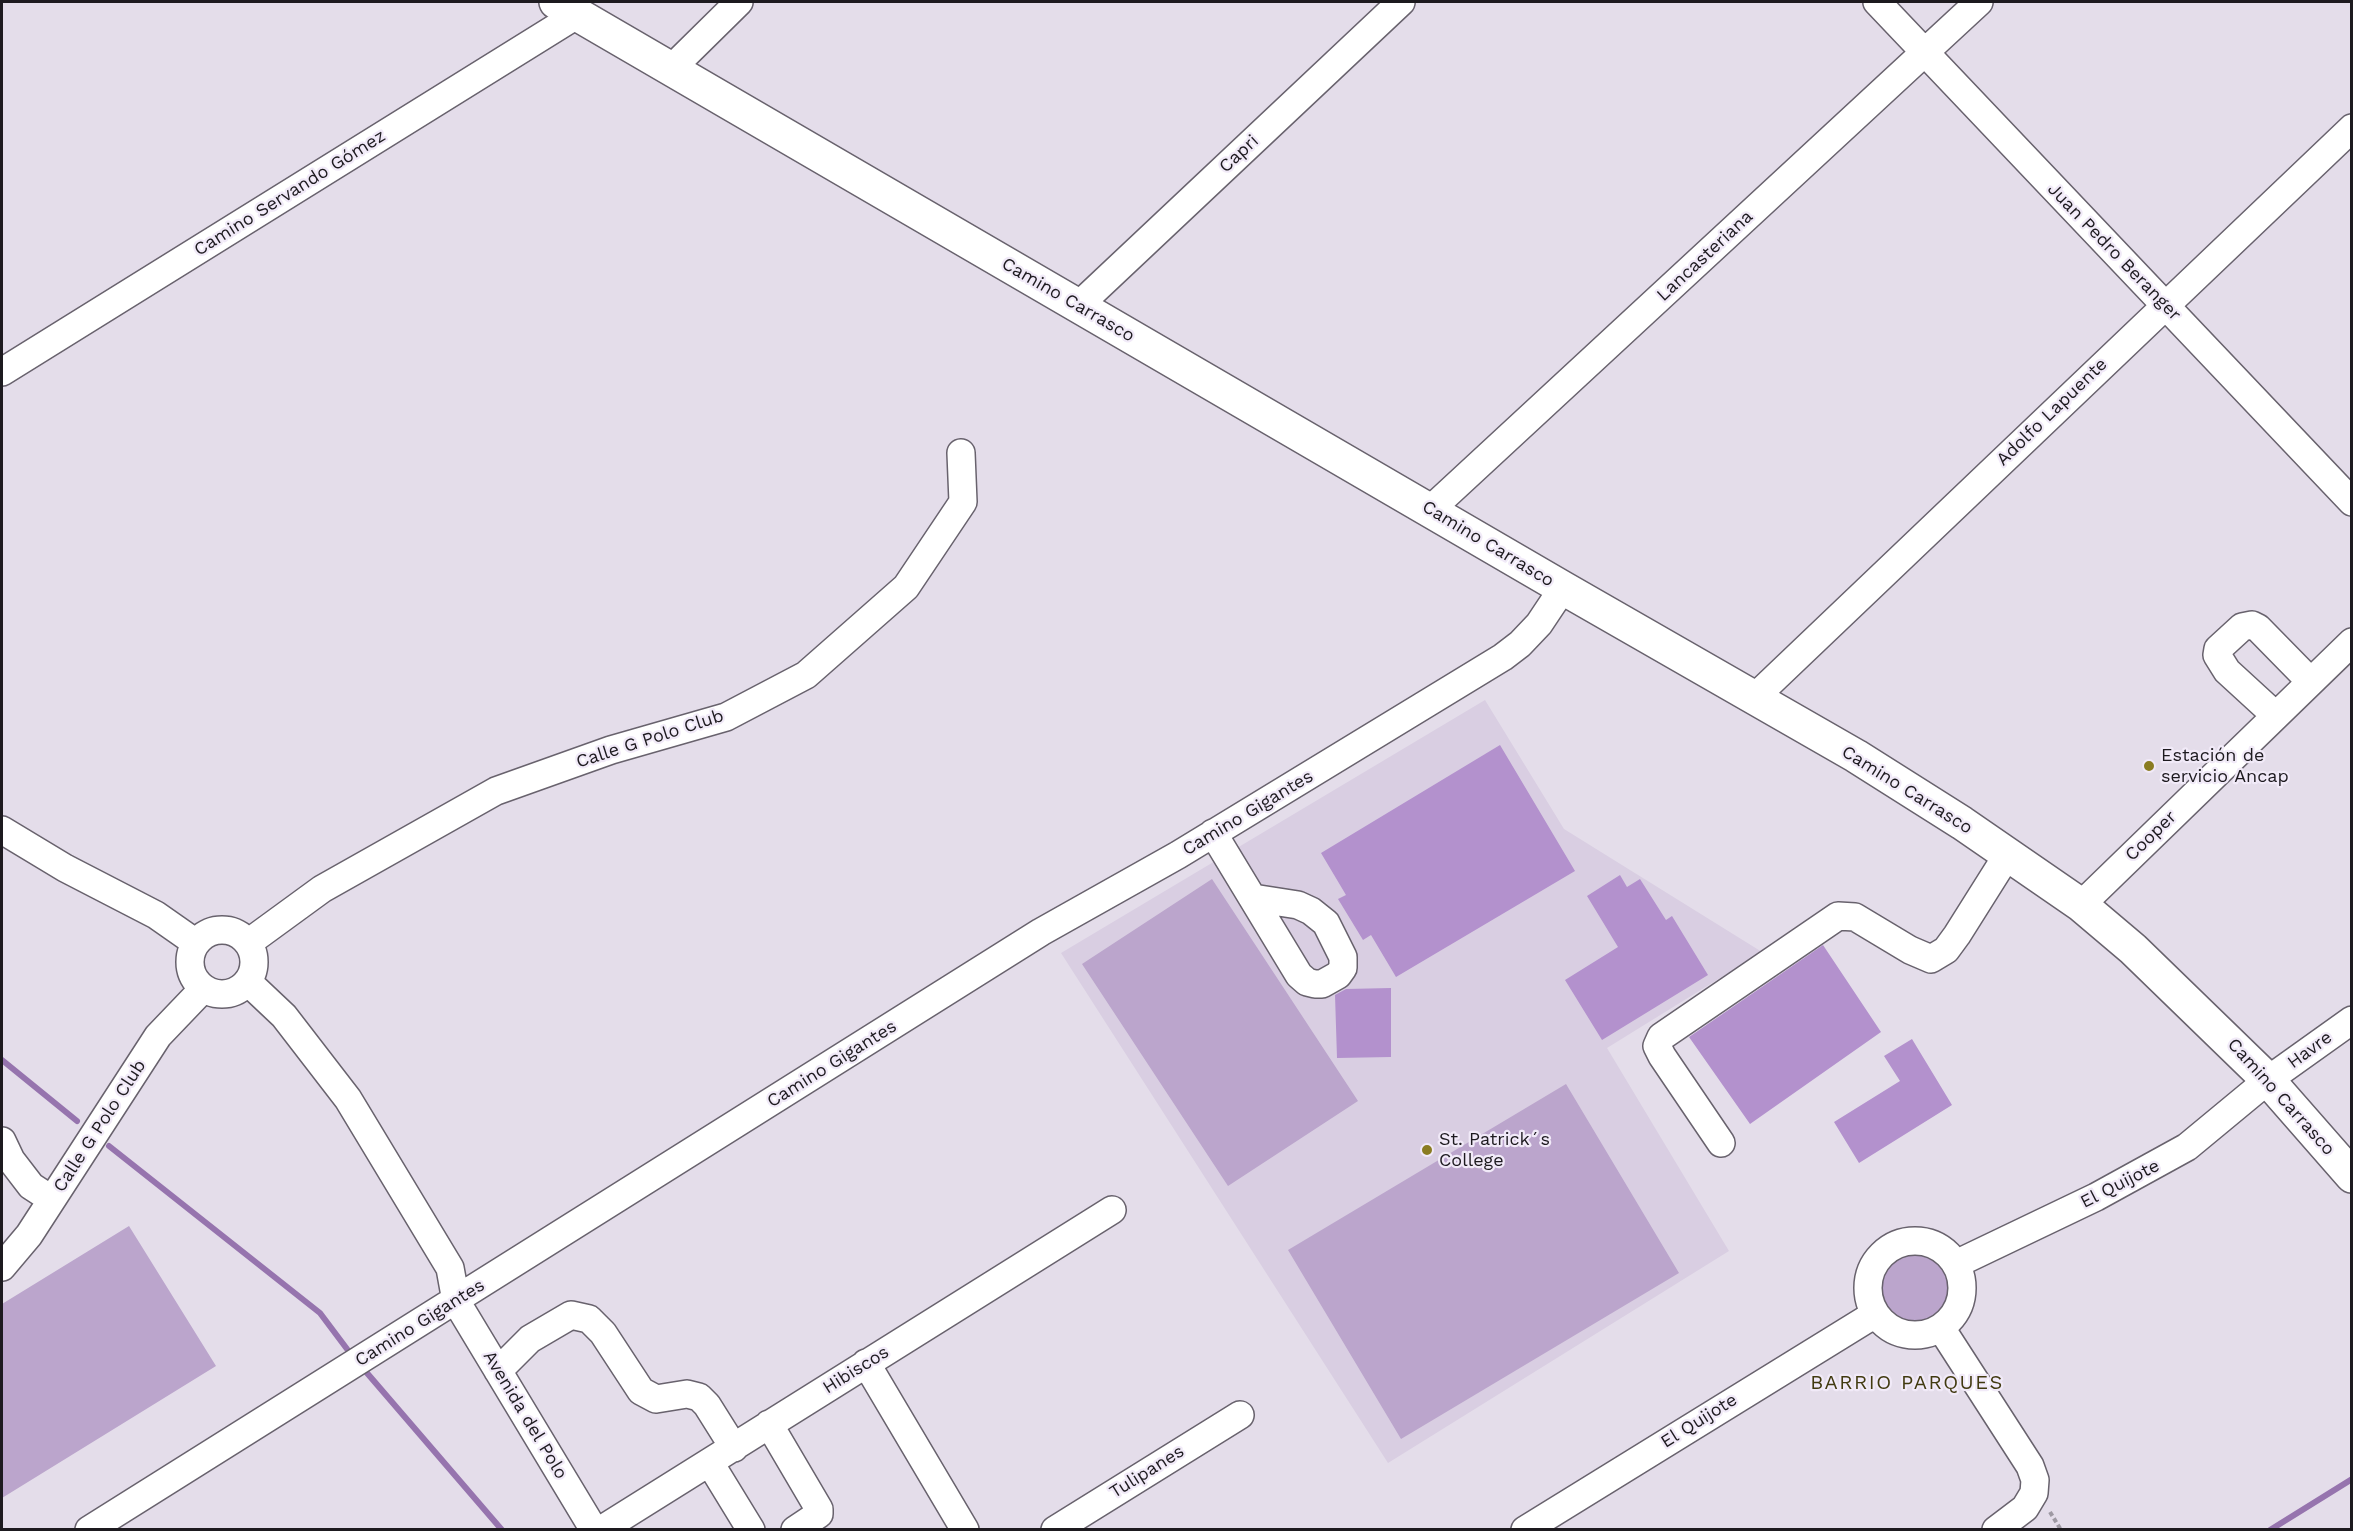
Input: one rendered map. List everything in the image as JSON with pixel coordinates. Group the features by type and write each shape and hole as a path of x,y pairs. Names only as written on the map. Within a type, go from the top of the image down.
{"main road":[{"name":"Camino Carrasco","path":"567,8 1856,756 2008,854 2081,905 2178,990 2268,1080 2352,1176"}],"street":[{"path":"672,68 739,2"},
{"name":"Capri","path":"1078,306 1401,2"},
{"name":"Juan Pedro Beranger","path":"1876,2 2352,502"},
{"name":"Lancasteriana","path":"1430,510 1979,2"},
{"name":"Camino Servando Gómez","path":"2,372 567,8"},
{"name":"Adolfo Lapuente","path":"1754,698 2352,128"},
{"name":"Calle G Polo Club","path":"248,943 322,889 496,791 611,750 726,717 806,675 906,587 963,502 961,453"},
{"name":"Camino Gigantes","path":"89,1530 1041,932 1214,834 1503,657 1520,644 1539,624 1563,588"},
{"path":"2275,715 2227,671 2217,655 2218,649 2242,627 2252,625 2258,628 2310,681"},
{"name":"Cooper","path":"2081,905 2352,642"},
{"path":"2,830 65,868 156,915 196,943"},
{"path":"1214,834 1253,898"},
{"path":"1721,1143 1662,1056 1657,1046 1661,1036 1838,916 1855,917 1910,950 1931,959 1946,950 2008,854"},
{"path":"222,930 241,936 248,943 254,963 248,982 241,989 222,995 203,988 191,972 189,962 196,943 203,936 222,930"},
{"path":"248,982 284,1016 348,1099 450,1268 456,1301"},
{"name":"Calle G Polo Club","path":"2,1267 30,1234 158,1036 203,988"},
{"name":"Havre","path":"2268,1080 2352,1020"},
{"name":"El Quijote","path":"1956,1264 2150,1170 2187,1147 2268,1080"},
{"path":"2,1141 11,1161 31,1186 51,1199"},
{"name":"Hibiscos","path":"601,1530 1112,1209"},
{"path":"1921,1241 1936,1246 1956,1264 1962,1279 1962,1294 1958,1308 1941,1328 1930,1334 1913,1336 1896,1331 1875,1314 1868,1289 1870,1273 1877,1259 1890,1248 1905,1242 1921,1241"},
{"name":"Avenida del Polo","path":"456,1301 594,1530"},
{"name":"El Quijote","path":"1525,1530 1875,1314"},
{"path":"498,1371 530,1339 571,1315 589,1319 603,1334 641,1391 656,1399 687,1394 699,1397 707,1405 734,1448"},
{"path":"1941,1328 2030,1466 2035,1480 2034,1493 2020,1513 1996,1530"},
{"path":"866,1363 965,1530"},
{"name":"Tulipanes","path":"1055,1530 1240,1416"},
{"path":"769,1424 819,1509 819,1514 795,1530"},
{"path":"710,1463 751,1530"}],"shaded area":[{"name":"St. Patrick´s College","path":"1485,700 1564,829 1762,952 1607,1048 1729,1251 1388,1463 1061,953"},
{"path":"1212,879 1358,1101 1228,1186 1082,964"},
{"path":"1566,1084 1679,1273 1401,1439 1288,1250"},
{"path":"129,1226 216,1366 2,1498 2,1304"},
{"path":"1912,1251 1926,1254 1938,1262 1946,1274 1949,1288 1946,1302 1938,1314 1926,1322 1912,1325 1898,1322 1886,1314 1878,1302 1875,1288 1878,1274 1886,1262 1898,1254"}],"building":[{"path":"1500,745 1575,871 1396,977 1371,935 1363,940 1338,899 1346,895 1321,853"},
{"path":"1620,875 1627,887 1640,879 1666,920 1672,916 1708,975 1602,1040 1565,980 1618,947 1587,896"},
{"path":"1823,945 1881,1032 1750,1124 1689,1037"},
{"path":"1391,988 1391,1057 1337,1058 1335,995 1346,989"},
{"path":"1912,1039 1952,1105 1859,1163 1834,1122 1900,1081 1884,1056"}],"waterway":[{"path":"2,1060 77,1121"},
{"path":"109,1146 320,1313 347,1349"},
{"path":"367,1373 502,1530"},
{"path":"2270,1530 2352,1479"}],"place":[{"name":"Estación de servicio Ancap","path":"2149,766"},
{"name":"St. Patrick´s College","path":"1427,1150"}],"district":[{"name":"BARRIO PARQUES","path":"1907,1383"}]}
